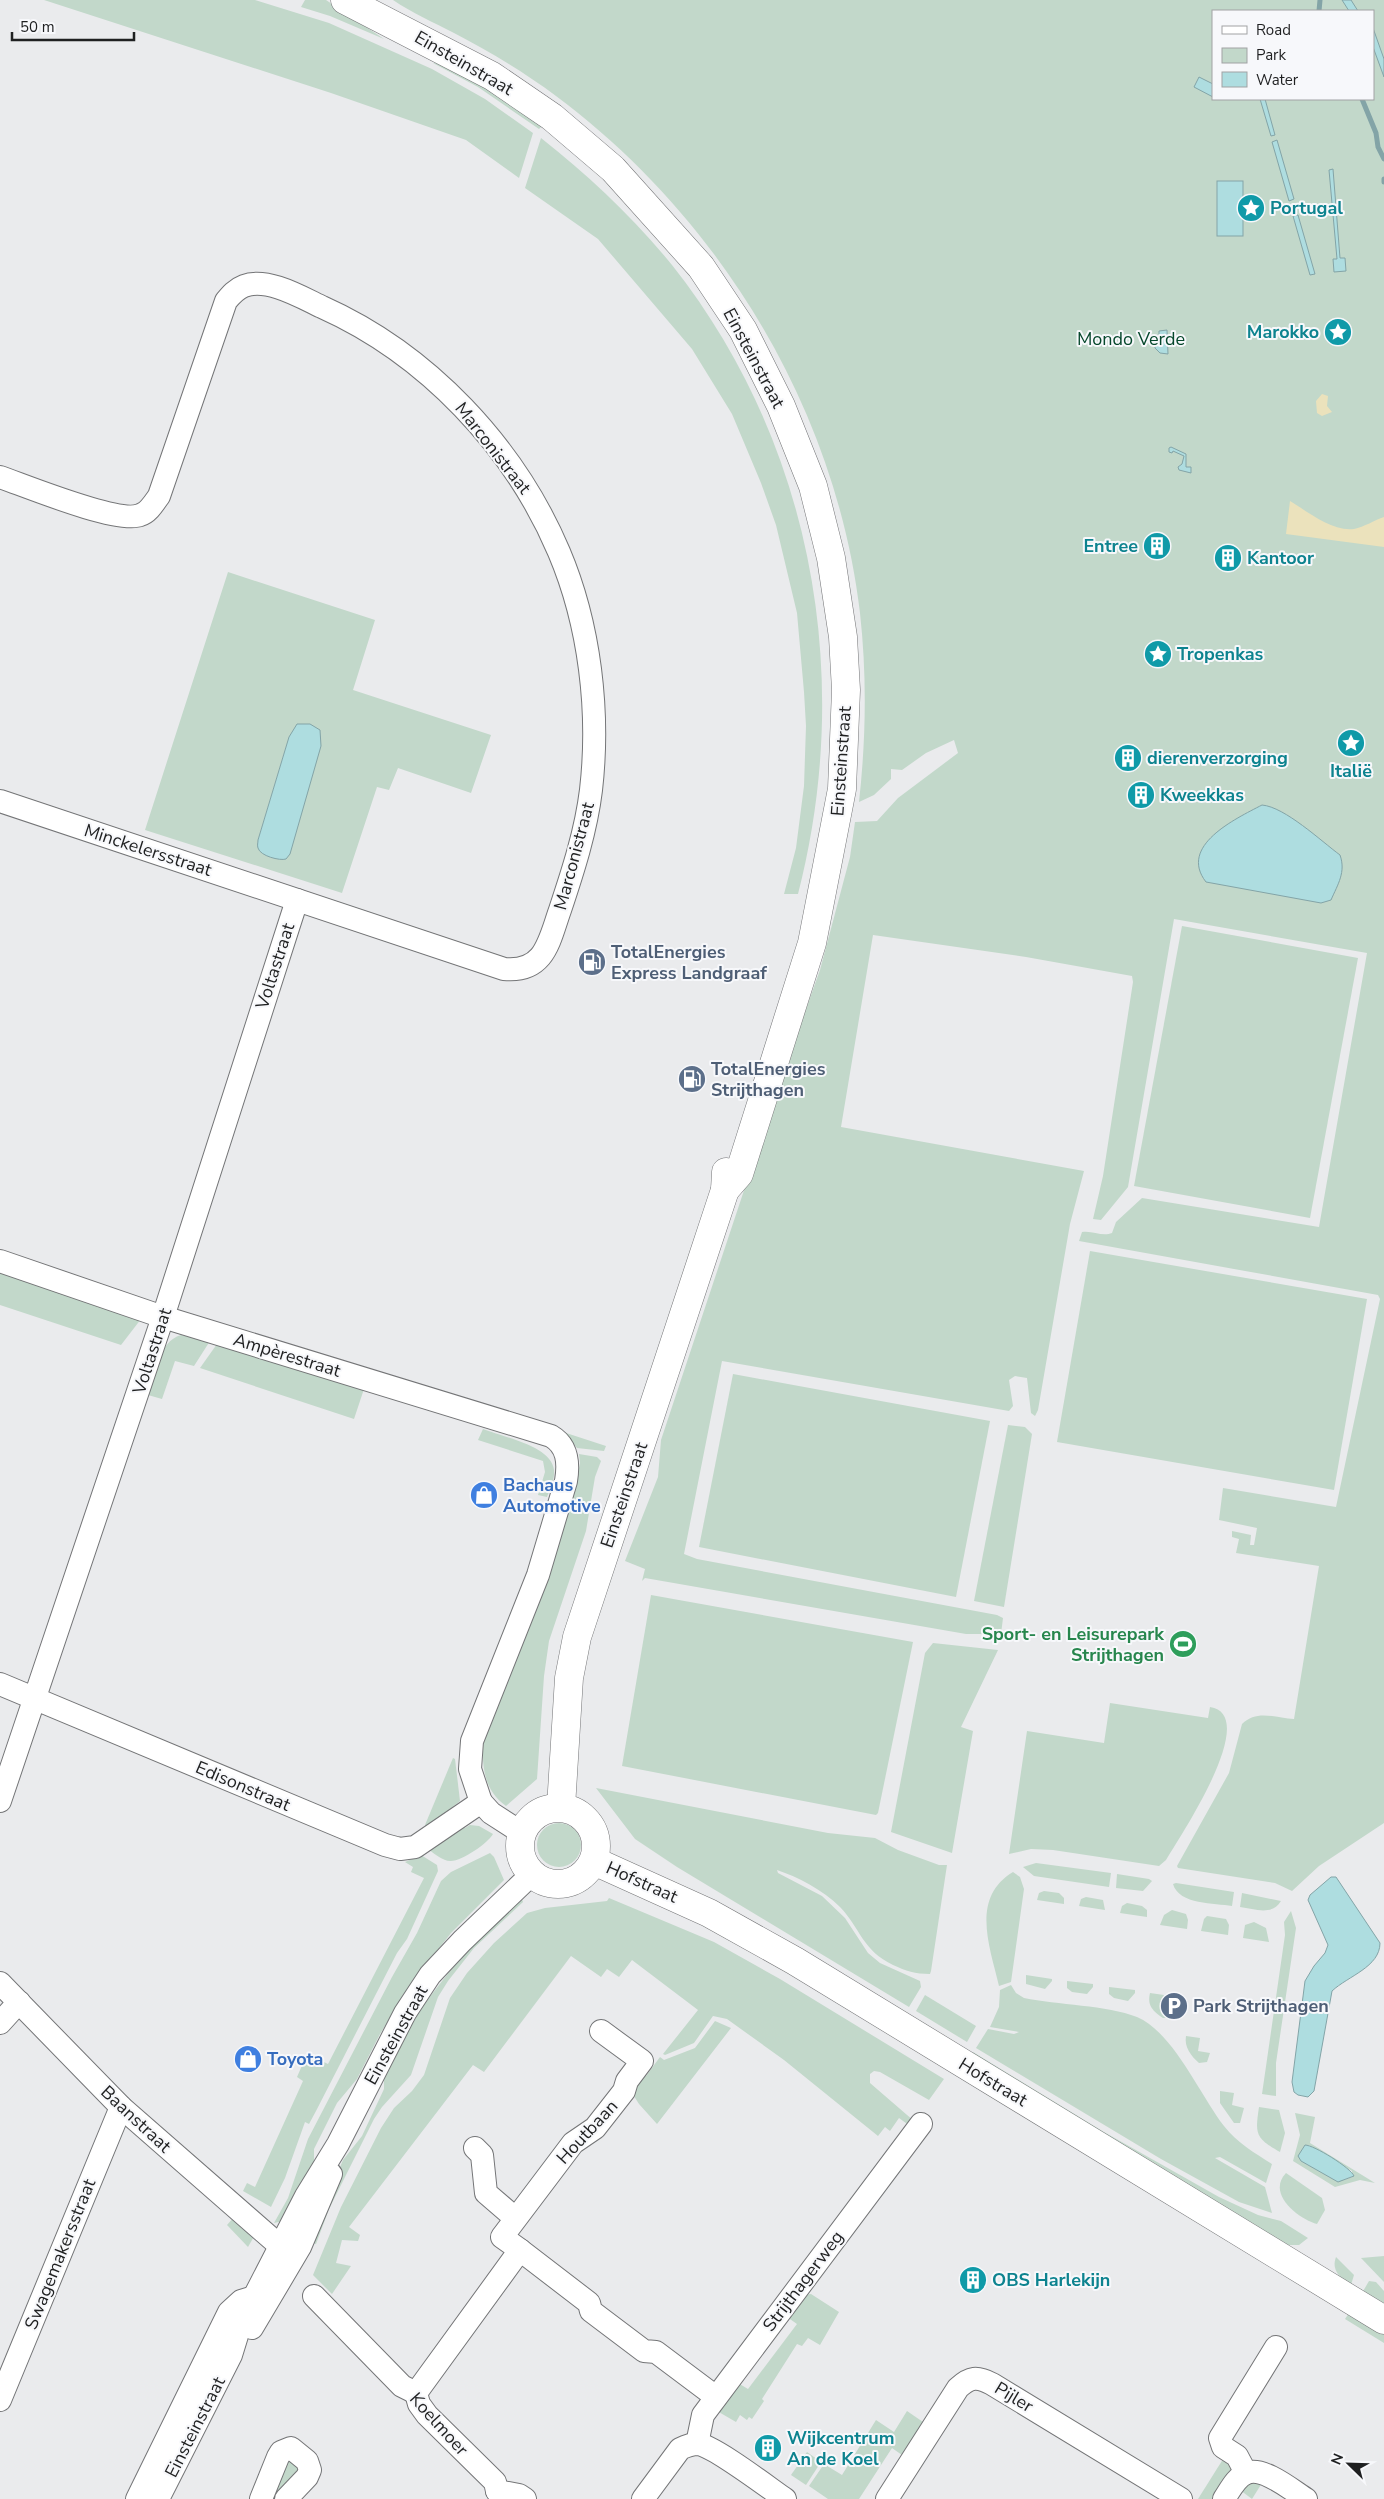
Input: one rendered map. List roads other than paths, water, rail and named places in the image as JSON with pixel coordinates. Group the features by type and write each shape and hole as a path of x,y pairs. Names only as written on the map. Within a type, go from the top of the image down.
{"main road":[{"name":"Einsteinstraat","path":"352,1 492,76 559,122 614,170 702,267 743,330 782,406 813,486 838,595 846,690 845,741 838,813 812,943 739,1174 725,1190 577,1637 569,1678 560,1807"},
{"path":"560,1807 571,1809 588,1821 596,1840 594,1860 581,1877 561,1884 540,1880 532,1874 524,1864 520,1852 522,1832 526,1825 537,1814 560,1807"},
{"name":"Hofstraat","path":"594,1860 709,1913 795,1961 1384,2320"}],"street":[{"name":"Marconistraat","path":"0,477 116,516 141,515 152,507 159,496 226,300 243,286 262,284 330,310 386,344 414,364 461,406 493,442 529,491 559,553 578,611 591,680 593,719 591,790 584,832 547,949 525,969 504,969 297,900"},
{"name":"Minckelersstraat","path":"0,800 297,900"},
{"name":"Voltastraat","path":"0,1801 163,1317 297,900"},
{"name":"Ampèrestraat","path":"0,1261 163,1317 551,1436 563,1446 567,1456 566,1481 538,1575 472,1741 470,1769 481,1802"},
{"name":"Edisonstraat","path":"0,1684 400,1849 421,1844 481,1802"},
{"path":"481,1802 491,1813 522,1832"},
{"name":"Einsteinstraat","path":"231,2355 239,2329 254,2297 317,2176 338,2144 405,2013 430,1975 462,1941 532,1874"},
{"name":"Baanstraat","path":"0,1983 121,2107 280,2246"},
{"path":"0,2023 19,2002"},
{"name":"Houtbaan","path":"601,2030 642,2061 627,2081 624,2092 595,2128 573,2143 502,2237 589,2304 591,2311 644,2351 656,2352 716,2397"},
{"name":"Swagemakersstraat","path":"0,2400 121,2107"},
{"name":"Strijthagerweg","path":"697,2444 703,2415 921,2124"},
{"name":"Einsteinstraat","path":"158,2499 231,2355 269,2302 300,2247 327,2184 338,2144"},
{"path":"475,2148 482,2154 486,2193 515,2218"},
{"path":"416,2393 520,2250"},
{"name":"Koelmoer","path":"314,2296 402,2386 416,2393 422,2409 495,2482 490,2495 519,2495 524,2499"},
{"path":"137,2499 229,2312 241,2301 254,2297"},
{"path":"1246,2473 1238,2456 1223,2447 1220,2438 1276,2347"},
{"name":"Pijler","path":"887,2499 958,2388 966,2380 974,2378 992,2384 1181,2499"},
{"path":"643,2499 680,2449 688,2445 697,2444 715,2452 785,2499"},
{"path":"261,2499 281,2452 292,2448 307,2461 310,2470 307,2477 286,2499"},
{"path":"1224,2499 1238,2480 1246,2473 1264,2473 1306,2499"}],"water":[{"path":"1342,0 1351,0 1357,10 1348,10"},
{"path":"1374,31 1384,59 1384,77 1374,50"},
{"path":"1199,77 1212,84 1212,96 1194,87"},
{"path":"1260,100 1265,100 1275,135 1271,136"},
{"path":"1277,140 1294,199 1289,201 1272,142"},
{"path":"1333,169 1340,258 1345,258 1346,271 1334,272 1333,259 1337,259 1329,170"},
{"path":"1217,181 1243,181 1243,236 1217,236"},
{"path":"1298,215 1315,274 1310,275 1293,216"},
{"path":"1167,330 1168,354 1160,353 1155,348 1155,336 1159,335 1159,331"},
{"path":"1171,447 1186,454 1186,467 1191,467 1191,473 1179,470 1178,467 1182,464 1184,456 1173,451 1172,453 1169,452"},
{"path":"297,724 310,724 320,730 321,746 290,854 286,859 279,859 262,853 258,847 258,840 289,737"},
{"path":"1262,805 1271,807 1292,818 1340,855 1342,872 1331,900 1321,903 1206,882 1199,869 1199,857 1204,846 1213,835 1225,826"},
{"path":"1331,1877 1336,1877 1380,1943 1375,1959 1369,1965 1332,1991 1314,2091 1308,2097 1294,2092 1292,2082 1305,1981 1325,1953 1328,1945 1308,1900 1310,1895"},
{"path":"1305,2145 1332,2158 1354,2176 1338,2182 1301,2161 1298,2156"}],"waterway":[{"path":"1319,10 1320,0"},
{"path":"1362,100 1376,133 1378,147 1384,159"}],"place":[{"name":"Portugal","path":"1251,208"},
{"name":"Marokko","path":"1338,332"},
{"name":"Entree","path":"1157,546"},
{"name":"Kantoor","path":"1228,558"},
{"name":"Tropenkas","path":"1158,654"},
{"name":"Italië","path":"1351,743"},
{"name":"dierenverzorging","path":"1128,758"},
{"name":"Kweekkas","path":"1141,795"},
{"name":"TotalEnergies Express Landgraaf","path":"592,962"},
{"name":"TotalEnergies Strijthagen","path":"692,1079"},
{"name":"Bachaus Automotive","path":"484,1495"},
{"name":"Sport- en Leisurepark Strijthagen","path":"1183,1644"},
{"name":"Park Strijthagen","path":"1174,2006"},
{"name":"Toyota","path":"248,2059"},
{"name":"OBS Harlekijn","path":"973,2280"},
{"name":"Wijkcentrum An de Koel","path":"768,2448"}],"park label":[{"name":"Mondo Verde","path":"1131,339"}]}
